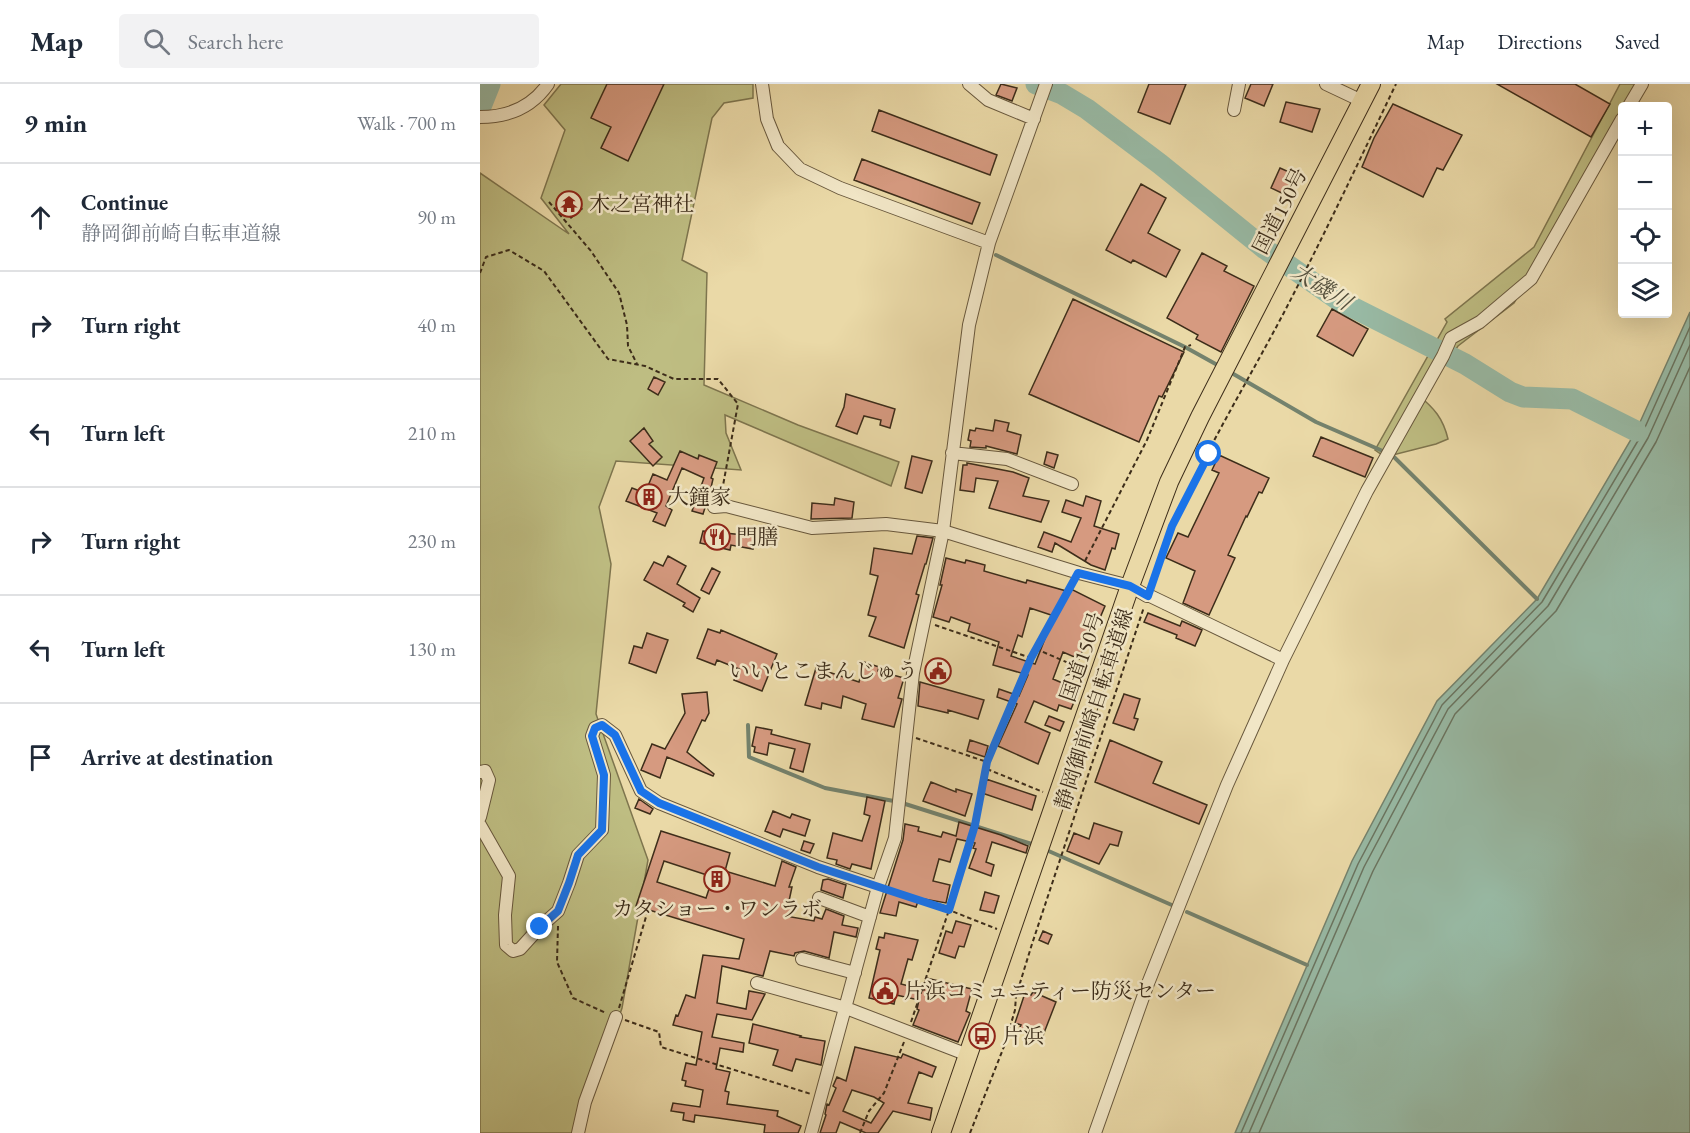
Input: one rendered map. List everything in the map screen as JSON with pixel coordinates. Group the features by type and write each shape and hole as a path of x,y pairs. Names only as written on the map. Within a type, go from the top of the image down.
{"highway":[{"name":"国道150号","path":"941,1133 1130,586 1169,482 1371,84"}],"street":[{"path":"480,117 495,117 517,110 538,98 548,84"},
{"path":"762,84 767,119 778,146 800,169 840,189 988,243"},
{"path":"969,84 988,100 1034,119"},
{"path":"811,1133 878,887 895,838 913,673 943,531 969,325 988,243 1046,84"},
{"path":"1234,110 1239,84"},
{"path":"1326,84 1362,101"},
{"path":"1631,102 1642,84"},
{"path":"1095,1133 1147,986 1227,785 1283,660 1367,491 1451,338 1480,322 1531,279 1618,128"},
{"path":"952,453 1007,459 1072,484"},
{"path":"720,507 812,528 886,524 943,531 1078,573 1130,586 1283,660"},
{"path":"480,825 509,876 505,915 506,945 513,951 520,949 558,911 578,855 602,830 604,775 592,736 595,728 602,725 615,735 641,791 659,803 818,867 878,887"},
{"path":"480,771 485,771 489,780 480,817"},
{"path":"819,898 870,917"},
{"path":"802,959 855,973"},
{"path":"757,983 846,1008 968,1055"},
{"path":"578,1133 585,1102 616,1017"}],"path":[{"name":"静岡御前崎自転車道線","path":"970,1133 1005,1044 1015,1010 1016,996 1032,944 1172,526 1348,187 1396,84"},
{"path":"549,202 591,251 619,293 627,325 628,345 638,364"},
{"path":"480,273 486,257 509,250 544,271 608,359 638,364 674,379 718,379 738,404 720,507"},
{"path":"860,1133 869,1112 885,1094 908,1031 975,825 987,762 1031,658 1078,573 1146,440 1185,347 1191,345"},
{"path":"924,621 1031,658"},
{"path":"1036,649 1099,675"},
{"path":"906,735 987,762"},
{"path":"986,768 1057,797"},
{"path":"878,887 949,910 1010,934"},
{"path":"616,1017 648,910"},
{"path":"558,911 557,962 573,998 616,1017 659,1032 661,1047 822,1098"}],"shaded area":[{"path":"480,84 493,84 480,124"},
{"path":"561,84 753,84 753,98 724,103 712,118 682,260 707,273 704,385 798,425 899,462 891,486 725,415 726,433 741,470 616,461 599,507 611,564 596,714 648,860 622,1008 580,1133 480,1133 480,173 569,234 541,198 565,130 544,105"},
{"path":"1620,84 1644,84 1633,102 1618,102 1618,127 1514,303 1458,346 1436,377 1418,395 1437,414 1448,439 1385,457 1375,450 1447,322 1445,319 1534,247"}],"water":[{"path":"1690,312 1690,1133 1235,1133 1352,861 1437,701 1537,599 1636,431"}],"building":[{"path":"607,84 664,84 628,161 601,148 611,127 591,118"},
{"path":"1001,84 1017,88 1012,101 996,95"},
{"path":"1149,84 1186,84 1170,124 1138,112"},
{"path":"1251,84 1273,84 1264,106 1245,98"},
{"path":"1497,84 1575,84 1610,104 1591,137"},
{"path":"1286,102 1320,109 1312,132 1280,122"},
{"path":"1393,104 1462,135 1443,170 1437,168 1423,197 1362,167 1374,138"},
{"path":"879,110 997,155 990,175 872,131"},
{"path":"862,159 980,203 972,224 854,180"},
{"path":"1280,168 1298,176 1288,196 1271,188"},
{"path":"1141,184 1166,198 1148,233 1180,250 1166,277 1133,260 1131,263 1106,250"},
{"name":"木之宮神社","path":"572,196 582,209 571,218 560,204"},
{"path":"1202,253 1227,266 1224,271 1254,286 1221,352 1196,339 1198,335 1167,318"},
{"path":"1073,299 1184,352 1162,397 1159,396 1139,442 1029,394"},
{"path":"1332,309 1368,329 1353,356 1317,336"},
{"path":"654,377 665,382 658,395 648,389"},
{"path":"846,394 895,409 890,428 880,425 881,420 864,416 857,434 836,426 844,407"},
{"path":"995,420 1009,423 1007,431 1021,435 1017,454 986,446 986,448 970,447 971,441 968,440 970,430 975,431 976,428 993,431"},
{"path":"644,428 653,441 649,444 662,457 653,466 630,441"},
{"path":"1321,437 1373,458 1365,477 1313,456"},
{"path":"680,451 698,459 699,455 717,462 703,514 692,511 704,478 682,468 666,506 672,510 665,526 653,521 657,513 626,501 632,488 645,493 653,474 667,480"},
{"path":"1047,452 1058,455 1054,468 1044,464"},
{"path":"1219,455 1269,478 1246,516 1228,555 1235,558 1209,615 1183,603 1195,571 1166,558 1178,533 1188,537 1219,473 1212,470"},
{"path":"912,456 932,461 922,493 905,488"},
{"path":"967,463 1013,472 1029,478 1023,496 1049,501 1041,522 989,508 998,481 976,478 974,492 960,490 963,465"},
{"path":"1086,496 1101,501 1094,526 1119,534 1105,570 1091,565 1055,543 1052,552 1038,547 1044,532 1071,542 1081,518 1062,512 1066,500 1083,506"},
{"path":"835,498 854,502 852,518 811,519 812,503 834,505"},
{"path":"703,531 755,536 753,549 731,545 730,550 700,543"},
{"path":"917,536 933,538 916,594 919,595 904,648 869,636 876,617 868,615 878,576 870,574 874,548 912,554"},
{"path":"668,556 686,566 677,584 700,598 693,612 683,606 685,603 644,580 654,562 663,566"},
{"path":"946,558 965,563 966,560 985,565 984,571 1026,583 1027,580 1070,592 1071,589 1105,606 1088,646 1085,644 1079,659 1063,652 1053,679 1079,690 1071,709 1059,705 1057,711 1034,701 1025,722 1050,733 1038,764 998,746 1017,704 997,697 999,689 1019,696 1028,675 993,665 999,642 968,631 970,624 951,617 949,622 933,617 942,585 940,585","holes":["1030,608 1054,616 1035,664 1011,656 1018,635 1022,637"]},
{"path":"712,568 720,572 709,594 701,590"},
{"path":"1148,613 1180,626 1182,621 1202,630 1195,646 1176,638 1177,635 1144,622"},
{"path":"708,629 720,633 721,630 777,654 762,691 734,680 739,669 717,660 715,665 697,658"},
{"path":"647,633 668,640 656,673 629,663 634,646 642,648"},
{"path":"864,662 879,667 878,671 904,678 898,698 902,699 894,727 862,719 866,704 843,696 841,708 822,703 821,709 805,705 816,668 859,682"},
{"path":"920,682 984,700 978,719 948,710 948,713 918,706"},
{"path":"707,692 709,713 705,721 702,720 687,752 714,774 713,776 667,757 660,778 641,770 652,744 665,749 685,713 682,694"},
{"path":"1124,694 1140,699 1134,718 1138,719 1134,730 1113,723"},
{"path":"1049,716 1064,722 1060,731 1045,725"},
{"path":"756,727 772,730 771,734 810,744 803,772 790,768 795,749 769,743 767,755 754,752 755,747 752,746"},
{"path":"970,740 988,746 985,757 967,751"},
{"path":"1110,740 1162,762 1153,783 1207,805 1199,824 1095,782"},
{"path":"986,779 1036,796 1032,810 982,793"},
{"path":"931,782 956,792 956,789 972,794 965,816 923,801"},
{"path":"867,797 885,801 871,869 852,864 850,869 836,864 837,860 827,858 833,833 862,841 870,816 864,814"},
{"path":"639,799 653,809 650,814 635,808"},
{"path":"773,811 790,818 792,814 810,820 805,836 783,829 780,837 765,831"},
{"path":"959,822 1028,846 1026,853 992,842 986,862 994,865 991,876 969,868 976,849 973,848 975,843 957,839 950,862 939,859 933,881 950,885 946,903 919,898 916,907 899,902 896,916 880,913 903,840 905,824 919,827 918,831 941,837 943,832 956,836"},
{"path":"1094,823 1122,832 1118,846 1110,844 1099,864 1067,851 1074,833 1089,839"},
{"path":"661,831 730,853 725,871 775,886 782,861 796,867 789,887 792,887 789,901 795,902 791,917 814,921 815,917 822,919 826,909 844,916 842,925 858,928 856,937 834,932 829,958 804,951 795,953 794,956 770,951 763,976 722,966 717,1003 746,1009 749,991 765,994 752,1020 717,1014 712,1037 744,1043 743,1052 720,1048 716,1069 730,1072 725,1091 729,1092 727,1104 778,1111 777,1116 801,1126 798,1133 764,1133 765,1125 695,1115 694,1122 683,1120 684,1113 671,1111 673,1103 700,1107 703,1090 685,1086 686,1081 682,1080 686,1063 696,1065 702,1032 673,1025 676,1015 678,1016 686,995 695,998 703,955 739,959 744,939 636,906","holes":["664,861 713,877 706,898 657,882"]},
{"path":"804,841 814,844 810,853 801,850"},
{"path":"828,879 846,885 843,898 821,890 823,880"},
{"path":"985,892 999,896 994,913 980,910"},
{"path":"956,921 971,925 964,947 959,946 955,958 939,953 946,931 952,933"},
{"path":"1043,931 1052,935 1048,944 1039,940"},
{"path":"885,933 918,940 912,960 908,959 901,984 924,990 926,978 972,989 966,1011 970,1013 958,1042 913,1025 919,1010 917,1009 919,1000 896,995 894,1004 869,998 880,950 876,949 879,937 884,938"},
{"path":"1033,992 1056,1002 1042,1038 1019,1029 1021,1025 1015,1023 1025,993 1031,995"},
{"path":"753,1024 800,1037 825,1041 821,1065 796,1059 792,1071 773,1065 778,1050 749,1043"},
{"path":"855,1047 901,1058 903,1054 936,1067 932,1077 919,1072 908,1103 932,1108 930,1120 893,1111 878,1133 866,1133 840,1122 836,1133 820,1133 827,1104 829,1105 836,1088 833,1086 837,1077 846,1081","holes":["852,1090 884,1103 871,1123 843,1111"]}],"waterway":[{"name":"大磯川","path":"480,109 490,84"},
{"name":"大磯川","path":"1036,84 1062,94 1087,109 1160,164 1265,249 1338,300 1465,364 1510,392 1523,397 1572,399 1636,431"},
{"path":"996,255 1185,347 1221,367"},
{"path":"1230,372 1316,422 1392,455 1537,599"},
{"path":"748,725 749,757 825,788 899,802 1035,845"},
{"path":"1044,849 1174,906"},
{"path":"1187,912 1307,965"}],"place":[{"name":"木之宮神社","path":"569,204"},
{"name":"大鐘家","path":"649,497"},
{"name":"門膳","path":"717,537"},
{"name":"いいとこまんじゅう","path":"938,671"},
{"name":"カタショー・ワンラボ","path":"717,879"},
{"name":"片浜コミュニティー防災センター","path":"885,991"},
{"name":"片浜","path":"982,1036"}],"route":[{"path":"540,927 558,911 578,855 602,830 604,775 592,736 595,728 602,725 615,735 641,791 659,803 818,867 949,910 975,825 987,762 1031,658 1078,573 1130,586 1148,596 1172,526 1209,454"}]}
